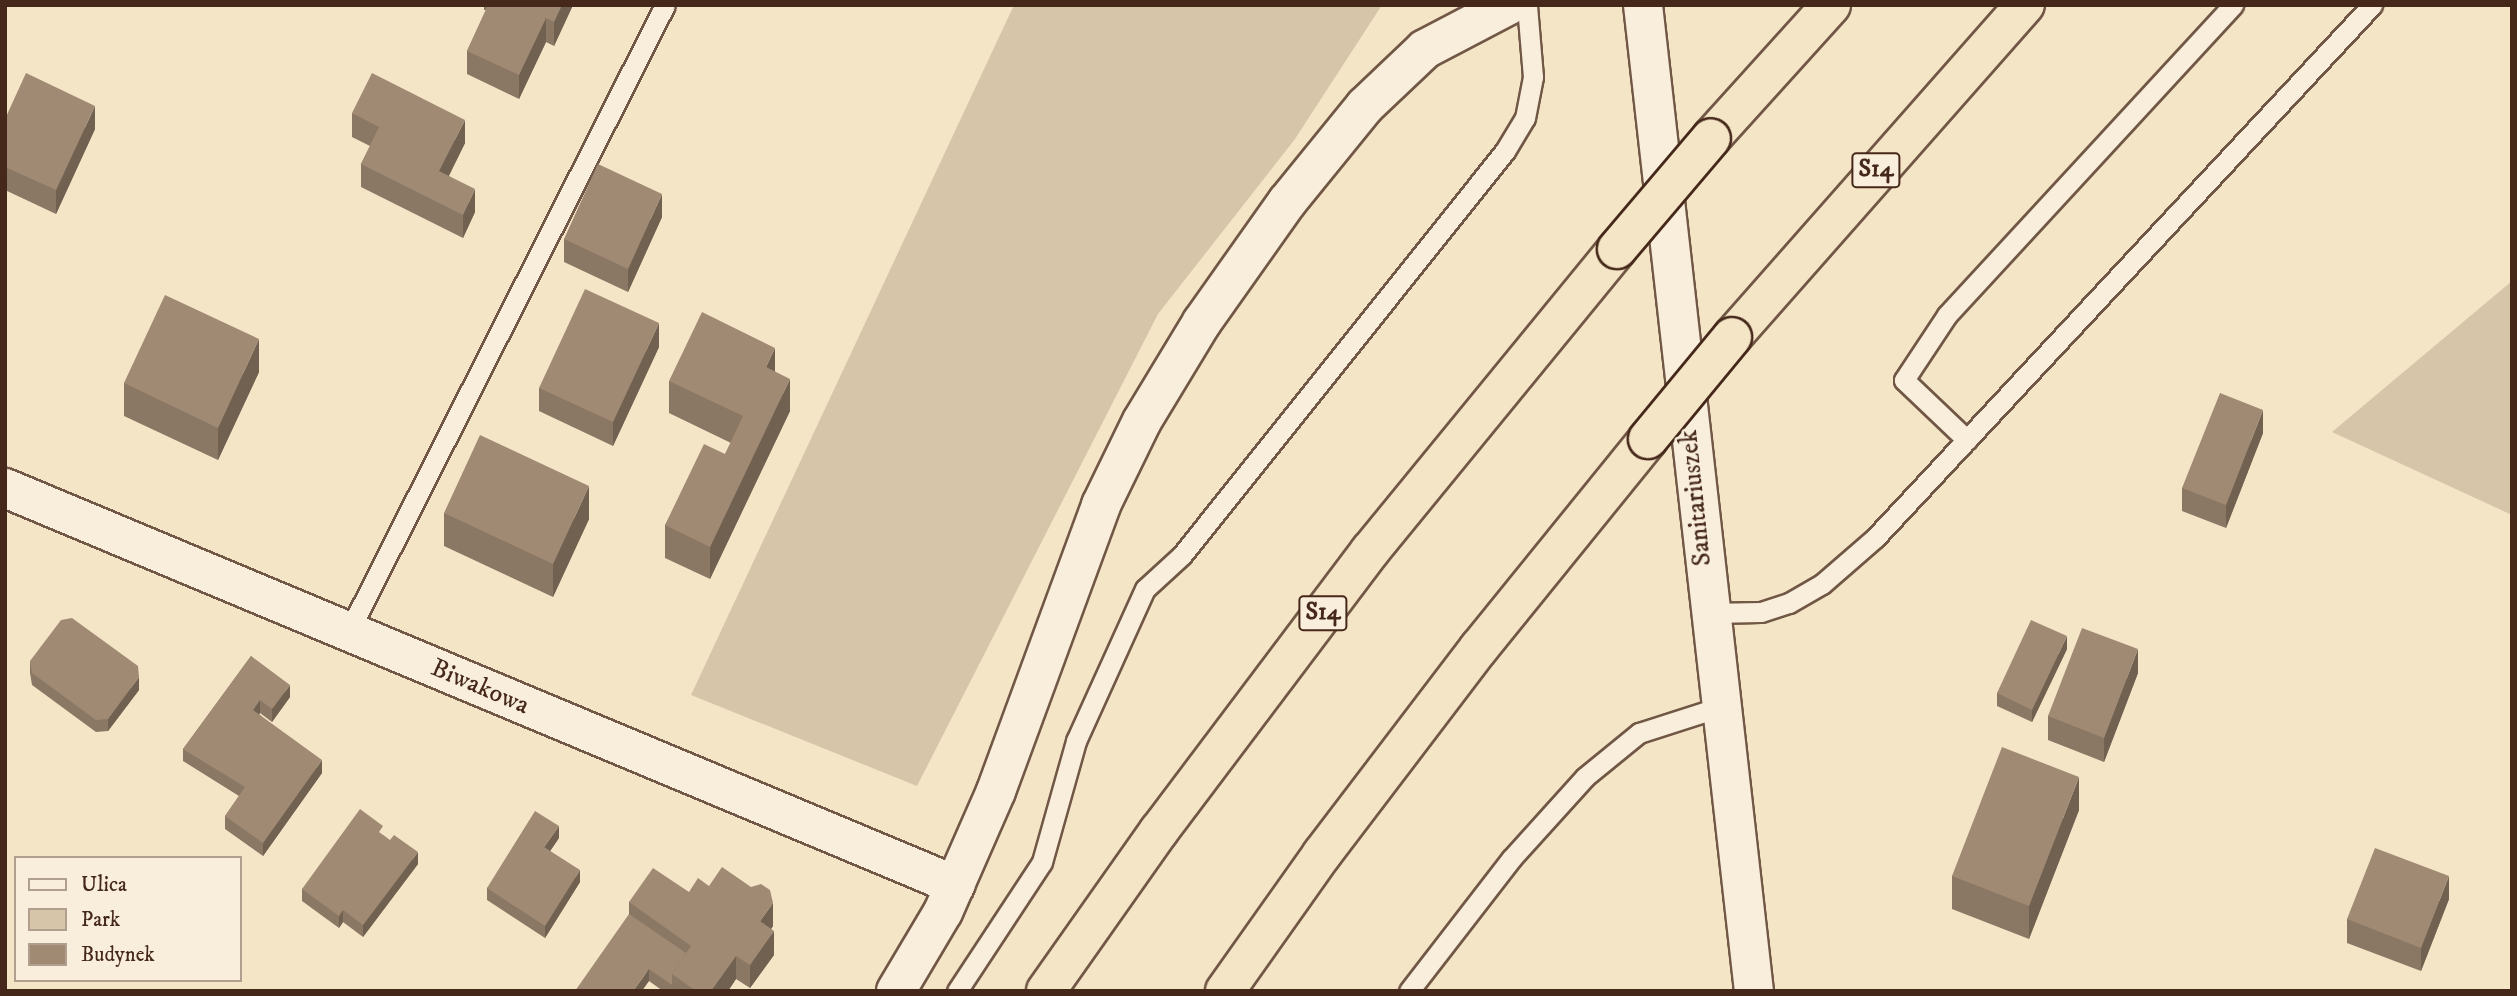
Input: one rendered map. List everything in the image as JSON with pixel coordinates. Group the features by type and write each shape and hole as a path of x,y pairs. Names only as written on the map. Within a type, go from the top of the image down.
{"highway":[{"name":"S14","path":"1045,991 1370,551 1710,138 1831,5"},
{"name":"S14","path":"1225,991 1462,669 1648,439 1732,337 2025,5"}],"street":[{"path":"897,991 955,885 996,791 1101,505 1142,421 1202,322 1287,202 1366,106 1425,49 1509,5"},
{"name":"Sanitariuszek","path":"1643,5 1708,613 1754,991"},
{"name":"Biwakowa","path":"5,488 955,885"}],"lane":[{"path":"348,633 666,5"},
{"path":"957,991 1042,862 1076,741 1145,589 1191,544 1504,151 1525,118 1533,77 1527,5"},
{"path":"1967,440 1903,380 1947,315 2233,5"},
{"path":"1708,613 1761,612 1822,584 1875,538 2372,5"},
{"path":"1409,991 1511,859 1585,777 1639,733 1720,707"}],"green space":[{"path":"1014,5 1382,5 1295,139 1158,314 917,786 691,695"},
{"path":"2512,281 2512,515 2332,432"}],"building":[{"path":"488,5 562,5 554,22 546,18 519,75 467,51"},
{"path":"26,73 95,106 56,190 5,167 5,119"},
{"path":"372,73 465,120 439,171 475,189 463,215 361,164 379,127 352,113"},
{"path":"598,164 662,194 628,269 564,239"},
{"path":"585,289 659,323 613,422 539,388"},
{"path":"165,295 259,339 218,428 124,383"},
{"path":"702,312 775,348 766,367 790,379 710,547 665,525 704,444 725,454 743,416 669,381"},
{"path":"2220,393 2263,410 2226,505 2182,488"},
{"path":"480,435 589,486 553,564 444,513"},
{"path":"72,618 138,666 139,677 108,719 96,720 32,673 30,661 61,620"},
{"path":"2031,620 2067,636 2032,710 1997,693"},
{"path":"2082,628 2138,649 2104,738 2048,716"},
{"path":"251,656 290,685 272,709 260,700 253,710 322,760 263,843 225,816 245,787 183,749"},
{"path":"2002,747 2079,777 2029,906 1952,876"},
{"path":"360,809 383,826 379,832 390,840 394,835 418,852 363,925 343,910 339,916 302,889"},
{"path":"535,811 559,826 544,847 580,870 545,926 487,888"},
{"path":"2375,848 2449,876 2421,948 2347,919"},
{"path":"722,867 751,887 761,884 770,890 773,903 760,921 774,931 750,965 736,956 711,991 696,991 672,974 691,946 629,902 653,868 689,892 698,878 709,886"},
{"path":"629,914 686,953 672,974 672,985 649,969 633,991 575,991"}]}
